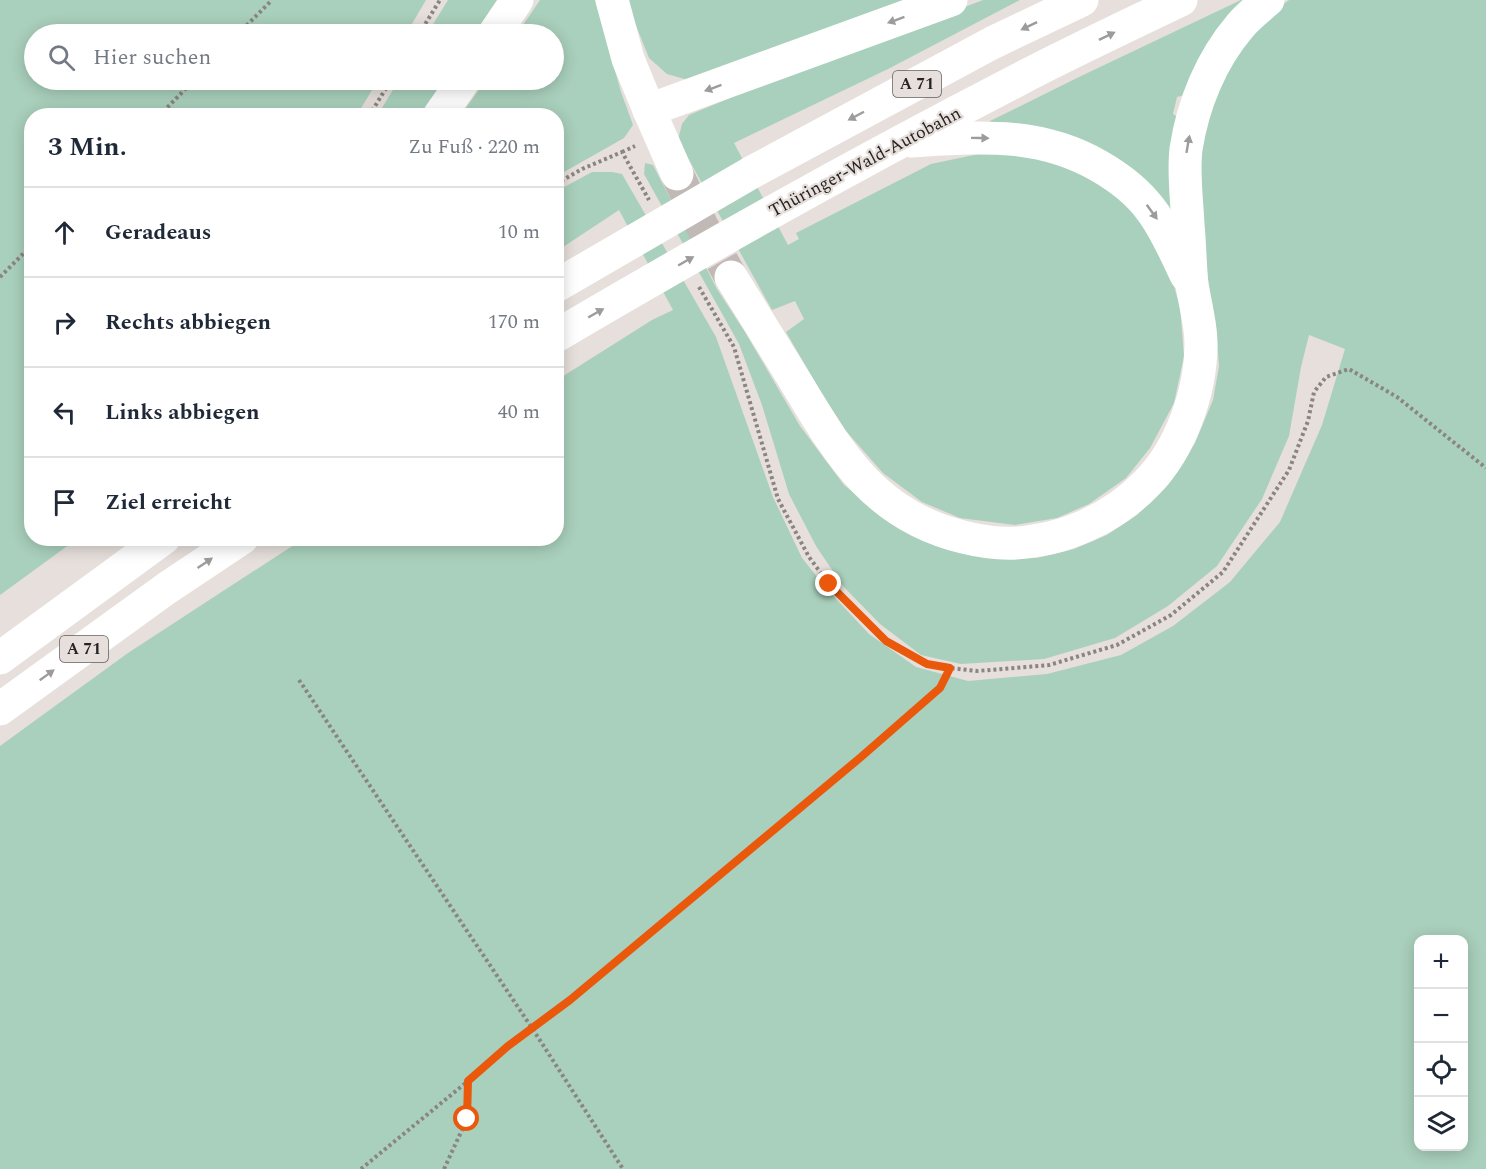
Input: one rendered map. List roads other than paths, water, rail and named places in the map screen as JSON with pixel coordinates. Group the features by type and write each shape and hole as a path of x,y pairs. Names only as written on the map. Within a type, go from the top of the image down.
{"highway":[{"path":"501,24 518,0"},
{"path":"612,0 628,59 677,174"},
{"path":"649,110 951,0"},
{"name":"A 71","path":"564,281 754,171 992,43 1082,0"},
{"name":"Thüringer-Wald-Autobahn","path":"564,331 900,142 1181,0"},
{"path":"731,277 830,439 853,470 876,493 902,512 949,534 1000,543 1023,543 1068,533 1106,516 1147,483 1162,466 1188,416 1196,392 1202,341 1192,286 1185,182 1186,150 1201,92 1211,68 1241,25 1268,0"},
{"path":"445,108 457,90"},
{"path":"900,142 972,137 1002,138 1034,141 1076,154 1114,174 1151,210 1192,286"},
{"path":"44,625 116,546"},
{"name":"A 71","path":"0,658 153,546"},
{"name":"A 71","path":"0,709 167,588 230,546"}],"tunnel":[{"path":"677,174 702,226 731,277"}]}
